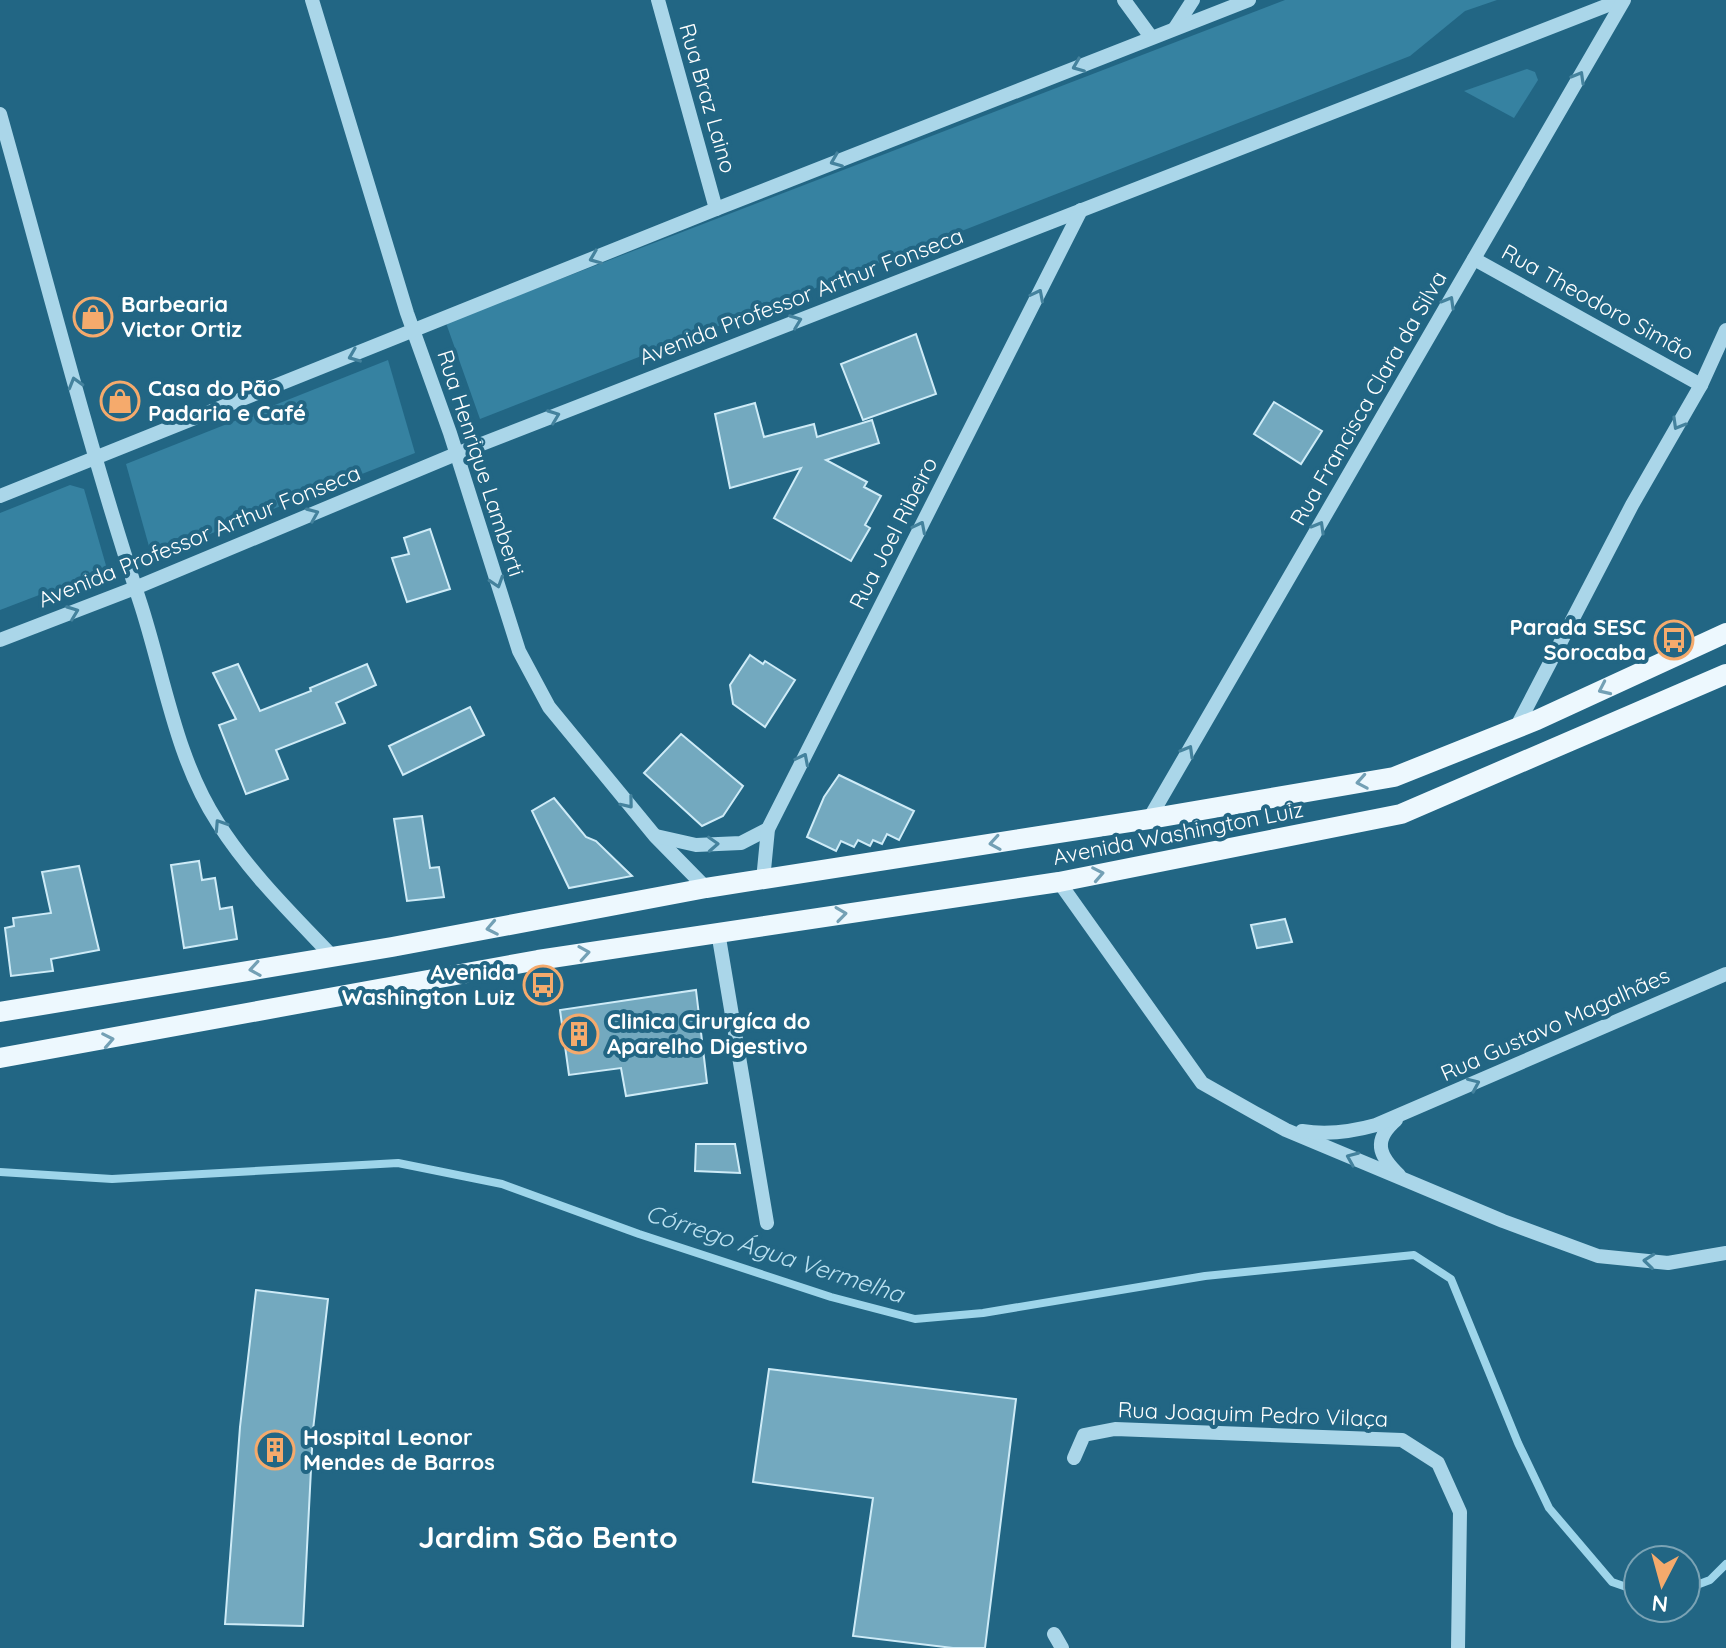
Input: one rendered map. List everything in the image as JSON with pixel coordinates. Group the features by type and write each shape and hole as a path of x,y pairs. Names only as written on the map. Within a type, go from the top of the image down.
{"main road":[{"name":"Avenida Washington Luiz","path":"0,1012 706,888 1149,819 1394,777 1515,730 1726,633"},
{"name":"Avenida Washington Luiz","path":"0,1058 538,960 1059,882 1401,814 1726,674"},
{"path":"0,1066 31,1054"}],"street":[{"name":"Rua Henrique Lamberti","path":"312,0 519,651 549,707 655,836 706,888"},
{"name":"Rua Braz Laino","path":"658,0 716,209"},
{"path":"1124,0 1151,37"},
{"path":"1175,28 1193,0"},
{"path":"0,496 716,209 1249,0"},
{"name":"Avenida Professor Arthur Fonseca","path":"0,640 135,588 456,454 1622,0"},
{"name":"Rua Francisca Clara da Silva","path":"1149,819 1622,0"},
{"path":"0,114 107,503 184,754 217,823 267,887 332,956"},
{"name":"Rua Joel Ribeiro","path":"763,880 768,829 1081,210"},
{"name":"Rua Theodoro Simão","path":"1474,259 1701,385"},
{"path":"1515,730 1632,505 1701,385 1726,330"},
{"path":"655,836 696,845 741,843 768,829"},
{"path":"1059,882 1202,1083 1286,1130 1503,1221 1598,1256 1668,1263 1726,1253"},
{"path":"718,932 767,1223"},
{"name":"Rua Gustavo Magalhães","path":"1286,1130 1324,1134 1352,1132 1402,1115 1726,974"},
{"path":"1402,1115 1385,1130 1381,1140 1382,1155 1403,1179"},
{"name":"Rua Joaquim Pedro Vilaça","path":"1074,1458 1084,1435 1115,1429 1402,1440 1438,1463 1460,1512 1458,1648"},
{"path":"1054,1634 1062,1648"}],"shaded area":[{"path":"1285,0 1497,0 1465,11 1410,56 480,419 446,323"},
{"path":"1527,69 1535,72 1538,80 1514,118 1464,91"},
{"path":"388,360 415,453 152,557 126,464"},
{"path":"70,485 84,489 107,569 0,610 0,513"}],"building":[{"path":"916,334 936,394 863,420 841,364"},
{"path":"1274,402 1322,431 1301,464 1254,434"},
{"path":"755,403 764,437 814,424 817,437 872,420 879,443 826,460 867,482 864,487 881,496 865,525 870,528 851,561 774,518 801,468 730,488 715,414"},
{"path":"430,529 450,589 407,602 392,558 409,554 404,538"},
{"path":"750,655 795,680 765,727 733,704 730,685"},
{"path":"238,664 260,711 367,664 376,685 336,703 345,723 276,750 288,779 246,794 219,725 236,719 213,673"},
{"path":"470,707 484,735 403,775 389,746"},
{"path":"681,734 743,786 723,816 702,826 644,773"},
{"path":"839,775 914,811 899,840 887,834 882,844 873,840 870,846 858,840 854,847 841,841 836,851 807,837 824,797"},
{"path":"554,798 586,837 596,841 632,876 569,888 532,811"},
{"path":"422,816 430,868 439,867 444,897 407,901 394,819"},
{"path":"199,861 202,880 215,878 220,909 232,907 237,939 184,948 171,865"},
{"path":"79,866 99,950 51,959 53,971 11,976 5,928 14,926 13,918 51,913 42,872"},
{"path":"1285,919 1292,942 1257,948 1251,925"},
{"path":"696,990 707,1083 626,1096 621,1068 569,1075 560,1010"},
{"path":"696,1144 735,1144 740,1173 695,1171"},
{"name":"Hospital Leonor Mendes de Barros","path":"256,1290 328,1299 313,1430 303,1626 225,1624 240,1427"},
{"path":"769,1369 1016,1399 985,1648 953,1648 853,1636 873,1498 753,1482"}],"waterway":[{"name":"Córrego Água Vermelha","path":"0,1172 112,1179 398,1163 502,1184 639,1234 831,1297 915,1319 983,1313 1205,1276 1414,1255 1451,1279 1518,1443 1549,1508 1612,1582 1622,1585"},
{"name":"Córrego Água Vermelha","path":"1702,1583 1710,1580 1726,1564"}],"place":[{"name":"Barbearia Victor Ortiz","path":"93,317"},
{"name":"Casa do Pão Padaria e Café","path":"120,401"},
{"name":"Parada SESC Sorocaba","path":"1674,640"},
{"name":"Avenida Washington Luiz","path":"543,985"},
{"name":"Clinica Cirurgíca do Aparelho Digestivo","path":"579,1034"},
{"name":"Hospital Leonor Mendes de Barros","path":"275,1450"}],"district":[{"name":"Jardim São Bento","path":"548,1537"}]}
